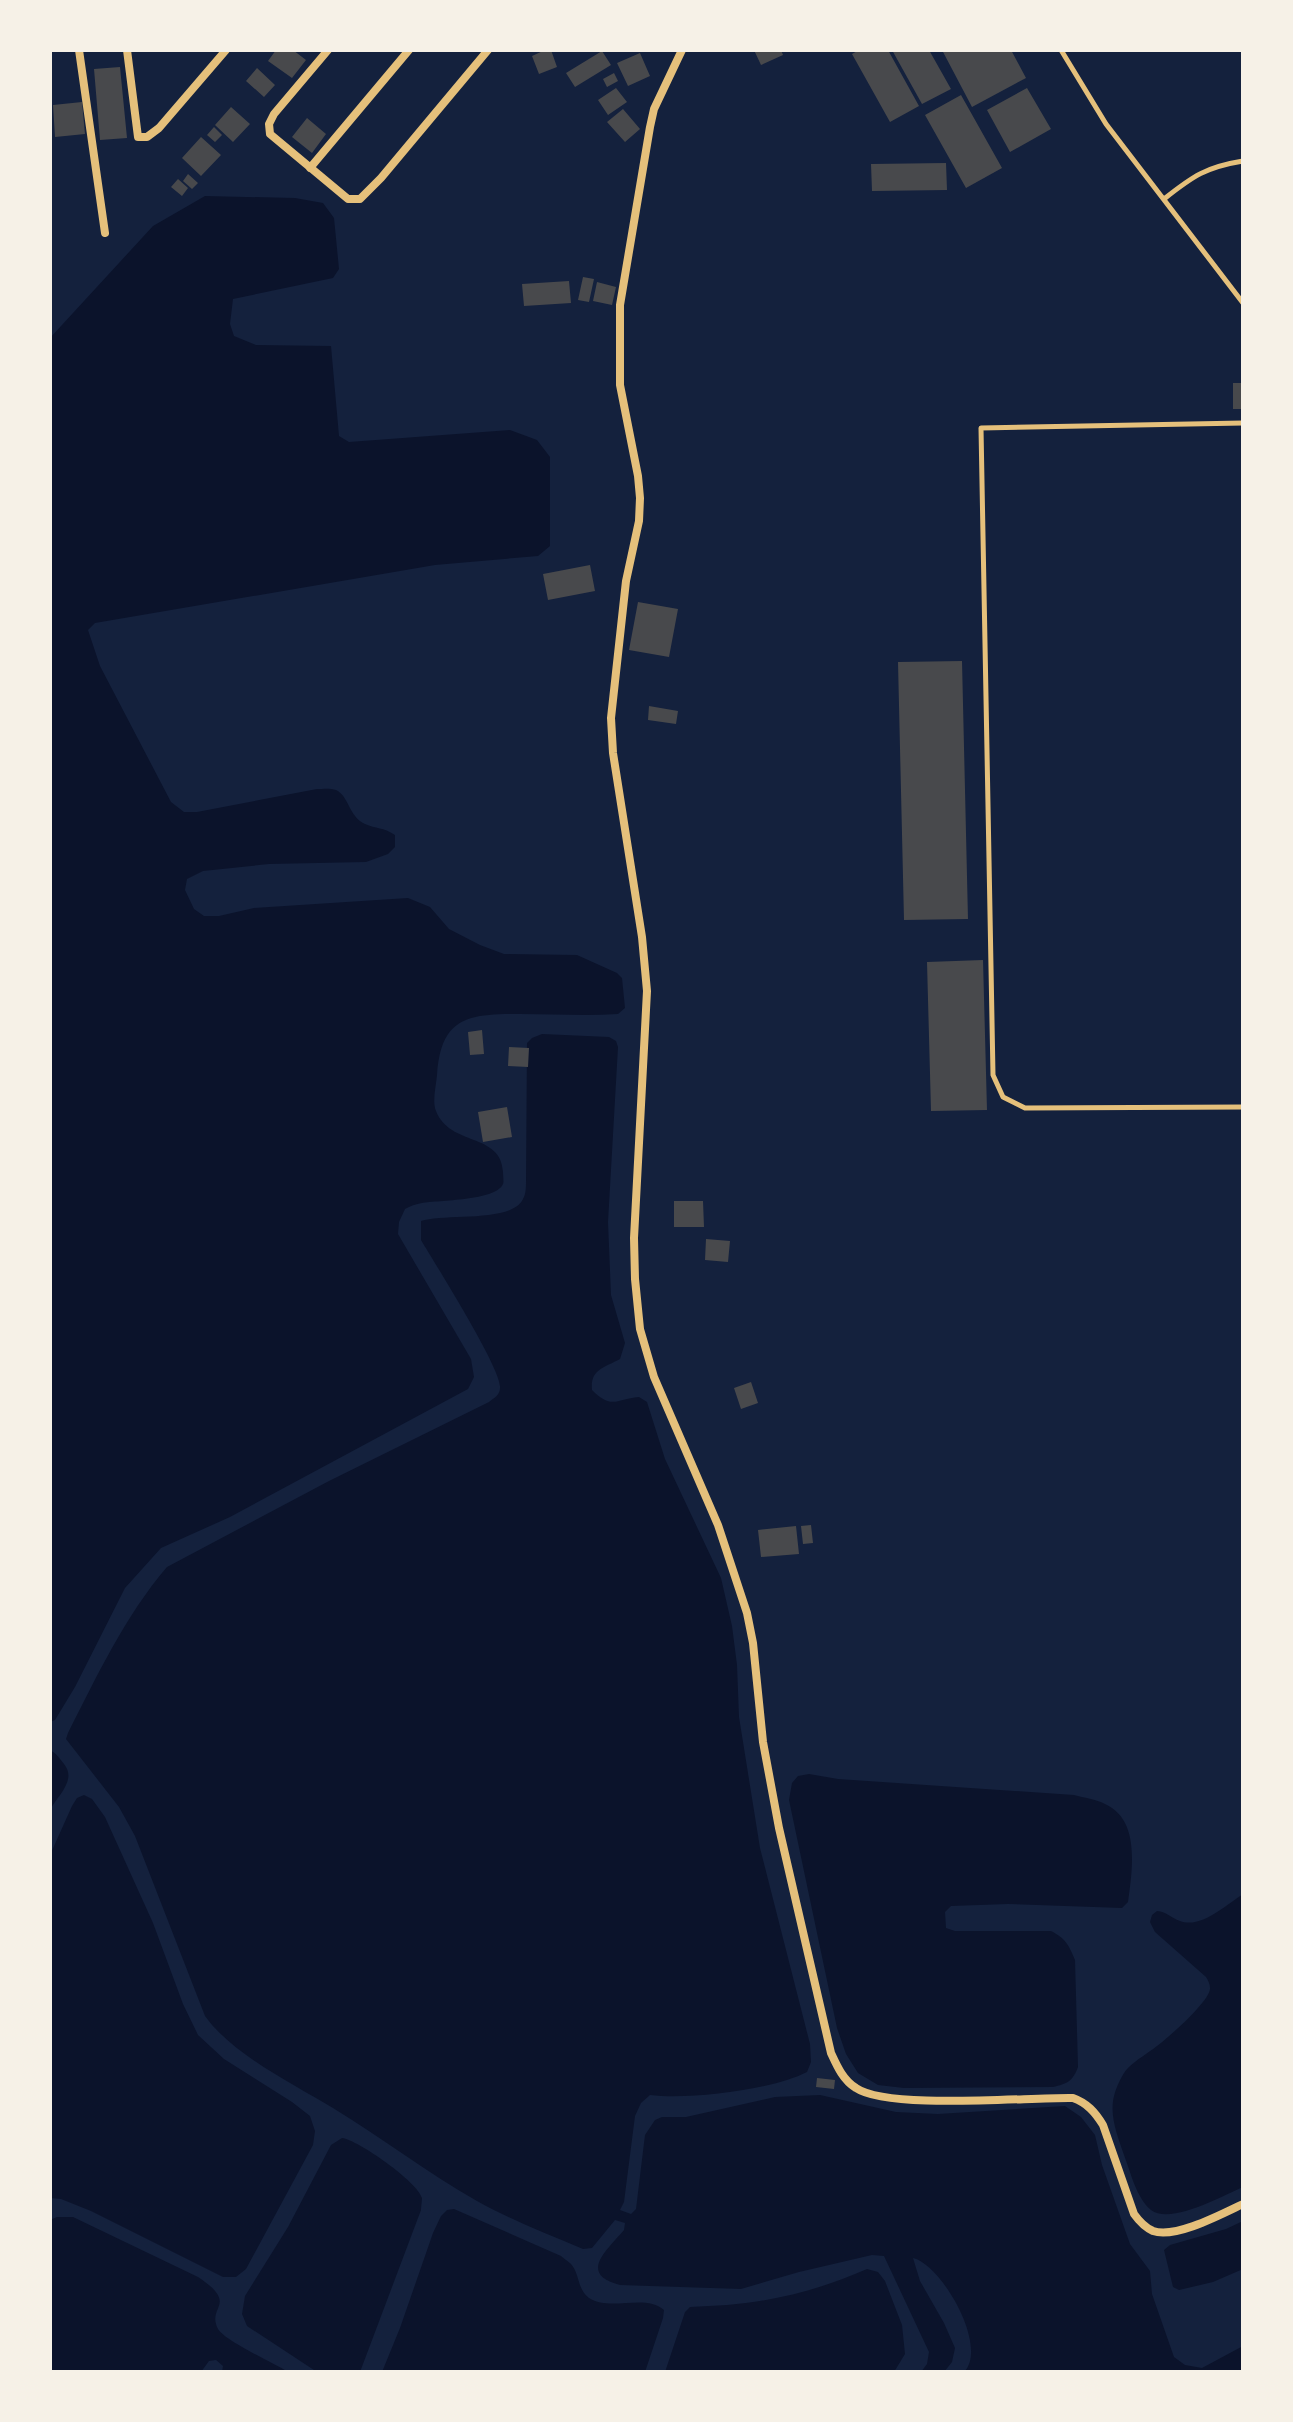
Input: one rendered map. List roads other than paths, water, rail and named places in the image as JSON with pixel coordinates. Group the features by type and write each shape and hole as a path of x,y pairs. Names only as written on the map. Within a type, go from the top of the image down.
{"street":[{"path":"79,50 105,233"},
{"path":"127,50 138,137 147,137 159,128 226,50"},
{"path":"328,50 274,114 269,124 270,134 348,199 360,199 381,178 488,50"},
{"path":"310,168 409,50"},
{"path":"682,50 654,109 620,305 620,385 640,498 639,521 626,581 611,718 613,753 642,937 647,991 634,1238 640,1329 654,1377 718,1525 747,1613 763,1742 779,1828 831,2053 838,2069 857,2089 884,2098 918,2101 1073,2098 1082,2101 1097,2114 1103,2125 1134,2214 1152,2230 1163,2233 1188,2227 1243,2204"}],"lane":[{"path":"1061,50 1106,124 1243,303"},
{"path":"1164,199 1193,176 1217,165 1243,161"},
{"path":"1243,423 981,428 993,1075 1003,1097 1025,1108 1243,1107"}],"water":[{"path":"205,196 295,198 323,203 334,218 339,269 333,278 233,299 230,324 234,336 256,345 331,346 339,436 349,442 510,430 537,440 550,457 550,546 538,556 435,565 95,623 88,630 100,666 171,802 184,812 332,789 344,797 360,821 395,835 395,847 388,854 366,862 269,864 203,871 187,879 185,890 194,909 204,916 219,916 254,908 408,898 430,907 449,929 504,954 577,955 617,973 622,978 625,1008 618,1014 486,1015 461,1022 452,1030 444,1041 440,1055 434,1099 436,1111 452,1130 494,1151 500,1159 503,1183 498,1190 479,1197 409,1207 399,1222 398,1234 471,1359 474,1377 468,1389 230,1517 161,1548 125,1588 75,1687 55,1720 50,1722 50,338 153,226"},
{"path":"542,1034 609,1037 616,1041 618,1047 608,1222 611,1295 625,1343 620,1359 596,1373 592,1390 610,1402 639,1397 647,1402 665,1459 721,1578 732,1626 739,1717 760,1848 810,2044 811,2062 807,2072 792,2078 730,2092 650,2095 641,2103 635,2116 624,2202 620,2210 631,2214 636,2209 645,2135 655,2120 662,2117 686,2117 775,2097 820,2095 896,2112 938,2114 1065,2106 1081,2117 1095,2135 1102,2165 1130,2244 1150,2271 1152,2294 1174,2357 1185,2365 1202,2368 1243,2346 1243,2372 964,2372 970,2360 971,2345 959,2308 937,2275 913,2258 920,2281 955,2348 952,2362 944,2372 921,2372 927,2364 929,2352 884,2256 872,2255 741,2289 620,2285 600,2275 598,2268 604,2254 624,2230 625,2223 615,2220 592,2248 583,2249 503,2214 459,2190 351,2119 264,2067 231,2043 205,2016 135,1836 119,1807 66,1739 68,1733 125,1626 167,1567 329,1481 489,1402 498,1394 498,1378 491,1361 421,1240 421,1221 506,1211 516,1207 523,1199 526,1186 527,1043"},
{"path":"50,1750 64,1764 68,1776 65,1787 50,1810"},
{"path":"809,1774 838,1779 1074,1795 1101,1802 1116,1812 1124,1822 1132,1847 1128,1902 1122,1908 1008,1904 951,1906 945,1912 946,1928 955,1931 1051,1931 1066,1942 1075,1960 1078,2067 1069,2081 1053,2087 904,2088 878,2085 858,2073 846,2054 837,2028 789,1800 792,1783 798,1776"},
{"path":"84,1795 92,1799 105,1817 153,1923 198,2035 224,2059 310,2116 315,2131 313,2145 246,2269 236,2277 223,2277 91,2211 50,2198 50,1855 72,1806 77,1798"},
{"path":"1243,1894 1243,2187 1197,2208 1160,2214 1146,2205 1134,2184 1115,2126 1114,2096 1128,2068 1188,2018 1204,2001 1210,1988 1206,1977 1155,1932 1150,1922 1157,1911 1180,1921 1196,1922 1213,1915"},
{"path":"342,2138 373,2154 410,2182 422,2198 421,2210 360,2372 317,2372 247,2326 242,2314 245,2296 288,2227 331,2145"},
{"path":"454,2209 561,2256 574,2268 582,2290 589,2298 607,2303 647,2303 664,2310 645,2372 382,2372 433,2233 441,2216 447,2210"},
{"path":"73,2217 198,2277 210,2286 220,2300 215,2321 222,2334 288,2372 222,2372 223,2366 216,2360 209,2361 201,2372 50,2372 50,2220"},
{"path":"1243,2221 1243,2269 1213,2282 1179,2290 1173,2287 1164,2250 1170,2245"},
{"path":"867,2269 878,2272 885,2281 902,2325 905,2354 894,2372 665,2372 685,2312 690,2307 781,2297"}]}
